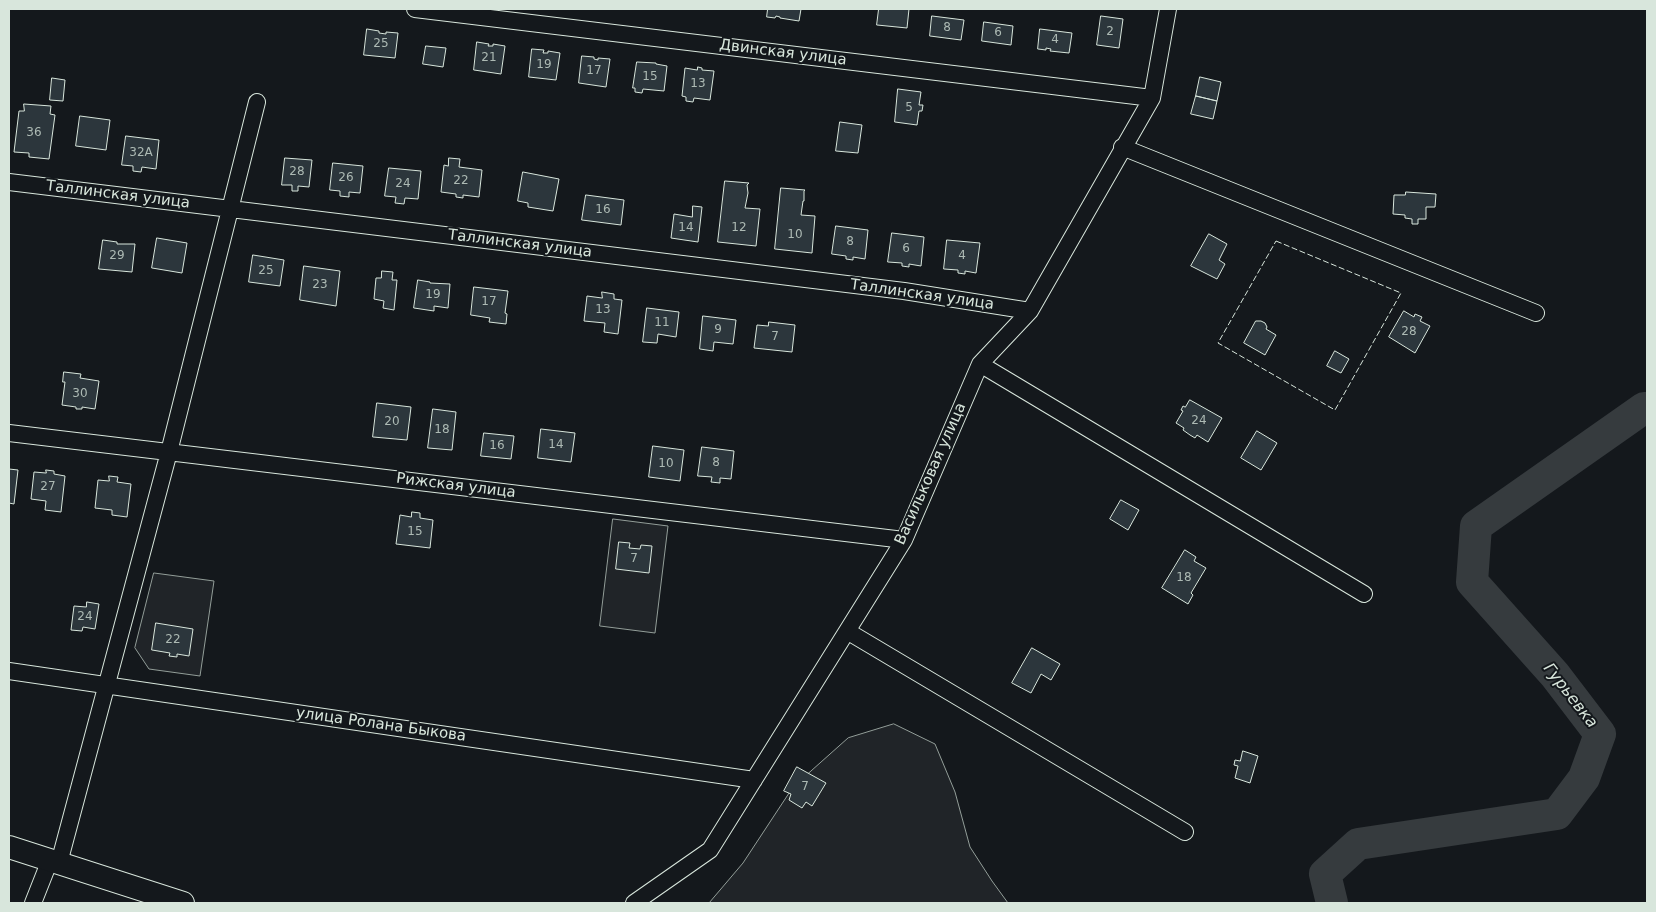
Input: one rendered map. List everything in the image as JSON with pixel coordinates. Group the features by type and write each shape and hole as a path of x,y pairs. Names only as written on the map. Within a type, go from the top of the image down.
{"street":[{"name":"Двинская улица","path":"415,9 1152,98"},
{"name":"Васильковая улица","path":"634,903 710,850 904,540 980,364 1030,311 1122,147 1152,98 1168,9"},
{"path":"33,903 55,861 107,685 169,452 257,102"},
{"path":"1122,147 1536,312"},
{"name":"Таллинская улица","path":"9,182 904,291 1030,311"},
{"path":"980,364 1364,594"},
{"name":"Рижская улица","path":"9,433 904,540"},
{"path":"847,631 1185,832"},
{"name":"улица Ролана Быкова","path":"9,671 754,780"},
{"path":"9,847 184,903"}],"shaded area":[{"path":"613,519 668,526 655,633 600,626"},
{"path":"154,573 214,581 200,676 149,669 135,648"},
{"path":"894,724 935,744 955,792 970,847 1008,903 709,903 743,863 793,787 848,738"}],"building":[{"path":"768,9 801,9 799,21 776,16 775,18 767,17"},
{"path":"879,9 909,9 907,28 877,25"},
{"path":"932,16 964,20 961,40 930,36"},
{"path":"1101,16 1123,19 1119,48 1097,45"},
{"path":"984,22 1013,26 1011,45 982,41"},
{"path":"367,29 386,34 386,32 398,33 395,58 364,55"},
{"path":"1040,29 1072,33 1069,53 1050,51 1051,49 1046,48 1046,50 1038,49"},
{"path":"477,42 489,44 488,46 493,46 493,44 505,46 501,74 474,70"},
{"path":"426,46 446,48 443,67 423,64"},
{"path":"532,49 544,50 543,53 548,53 548,51 560,53 556,80 529,77"},
{"path":"582,56 594,57 594,59 598,60 598,58 610,59 606,87 579,83"},
{"path":"637,62 656,63 667,66 664,91 643,89 642,93 635,92 635,88 633,88"},
{"path":"698,67 702,68 702,70 714,71 710,100 694,98 693,102 686,101 686,97 682,96 685,68 697,70"},
{"path":"1200,77 1221,82 1217,101 1196,96"},
{"path":"52,78 65,80 63,101 50,100"},
{"path":"898,89 921,92 919,105 923,105 922,111 919,111 917,125 895,122"},
{"path":"1196,96 1217,101 1213,119 1191,114"},
{"path":"24,104 51,106 50,114 55,115 49,159 29,157 29,153 14,152 19,111 24,111"},
{"path":"80,116 110,120 106,150 76,146"},
{"path":"840,122 862,125 858,153 836,151"},
{"path":"126,136 159,140 156,169 142,167 141,172 133,171 133,166 122,165"},
{"path":"285,158 312,160 309,187 298,186 298,191 292,191 292,185 282,185"},
{"path":"449,158 460,159 459,167 482,170 479,197 463,195 463,198 456,197 456,194 441,192 444,165 448,166"},
{"path":"333,163 363,166 360,193 349,192 349,197 340,196 340,191 330,190"},
{"path":"389,168 421,171 418,199 405,198 404,204 395,203 396,197 385,196"},
{"path":"523,172 559,179 553,211 528,207 528,203 518,201"},
{"path":"725,181 749,183 747,185 748,193 745,208 760,209 756,246 718,242"},
{"path":"781,188 805,190 801,215 815,216 812,253 775,249"},
{"path":"1406,192 1436,194 1435,207 1426,207 1426,219 1418,219 1418,224 1412,224 1412,219 1405,218 1405,215 1393,214 1394,195 1405,195"},
{"path":"586,195 624,200 621,225 582,220"},
{"path":"693,206 702,207 698,242 671,238 674,214 692,217"},
{"path":"836,226 868,230 865,259 853,257 853,260 846,259 846,256 832,254"},
{"path":"892,233 924,237 921,266 909,264 909,267 902,266 902,263 888,262"},
{"path":"1209,234 1227,244 1219,260 1225,264 1217,279 1191,266"},
{"path":"157,238 187,243 182,273 152,268"},
{"path":"103,240 117,242 117,244 135,244 132,272 99,269"},
{"path":"947,240 980,243 976,273 965,271 965,274 958,273 958,270 944,269"},
{"path":"253,255 284,260 280,286 249,282"},
{"path":"304,266 340,271 336,306 300,300"},
{"path":"382,271 393,272 392,280 397,280 394,310 383,308 384,301 374,299 376,278 381,278"},
{"path":"418,280 450,284 448,308 434,306 434,311 414,308"},
{"path":"474,287 508,291 505,313 507,314 506,324 489,322 490,318 471,315"},
{"path":"602,292 614,294 614,299 622,300 618,334 604,332 605,323 584,321 587,296 602,298"},
{"path":"647,308 679,312 676,337 658,334 657,343 643,342"},
{"path":"1404,311 1414,317 1415,314 1422,317 1420,321 1430,326 1415,353 1389,337"},
{"path":"703,316 736,320 733,344 714,342 713,351 700,349"},
{"path":"1256,321 1265,323 1266,329 1276,335 1265,355 1244,343"},
{"path":"769,322 795,325 792,352 754,348 757,325 768,326"},
{"path":"1335,351 1349,359 1341,373 1327,366"},
{"path":"64,372 81,374 80,378 99,381 95,409 82,407 82,409 76,409 76,407 62,405 65,382 63,382"},
{"path":"1190,400 1222,418 1208,442 1197,435 1195,438 1176,423 1183,411 1181,410 1183,406 1185,407"},
{"path":"377,403 411,407 407,440 373,437"},
{"path":"433,409 456,412 452,450 428,448"},
{"path":"541,429 575,433 571,462 538,458"},
{"path":"1257,431 1277,443 1261,470 1241,458"},
{"path":"484,433 514,436 511,459 481,456"},
{"path":"653,446 684,450 680,481 649,477"},
{"path":"702,447 734,451 731,479 720,478 720,483 711,482 712,477 698,476"},
{"path":"9,469 18,470 14,504 9,503"},
{"path":"46,470 65,476 61,512 45,510 46,501 31,499 34,472 46,473"},
{"path":"109,476 118,477 117,482 131,484 127,517 112,515 112,510 95,508 98,480 109,481"},
{"path":"1121,500 1139,510 1128,530 1110,519"},
{"path":"412,512 420,513 420,518 433,520 430,548 396,544 400,515 411,517"},
{"path":"619,542 630,543 629,548 640,549 641,545 652,546 649,573 616,569"},
{"path":"1185,550 1196,557 1194,561 1206,568 1191,593 1193,595 1188,604 1162,588"},
{"path":"87,602 99,604 95,629 83,627 82,631 71,630 74,606 86,607"},
{"path":"156,623 193,629 189,656 177,654 177,657 169,656 170,653 152,650"},
{"path":"1032,648 1060,664 1051,680 1041,674 1031,693 1012,683"},
{"path":"1243,751 1258,756 1250,783 1235,778 1238,766 1234,765 1235,760 1240,761"},
{"path":"797,767 826,783 812,806 806,802 802,808 789,800 791,794 784,791"}],"waterway":[{"name":"Гурьевка","path":"1332,903 1325,874 1358,844 1557,814 1584,778 1600,734 1555,675 1472,582 1476,526 1644,408 1647,408"}],"fence":[{"path":"1276,241 1401,293 1335,410 1218,343 1276,241"}]}
